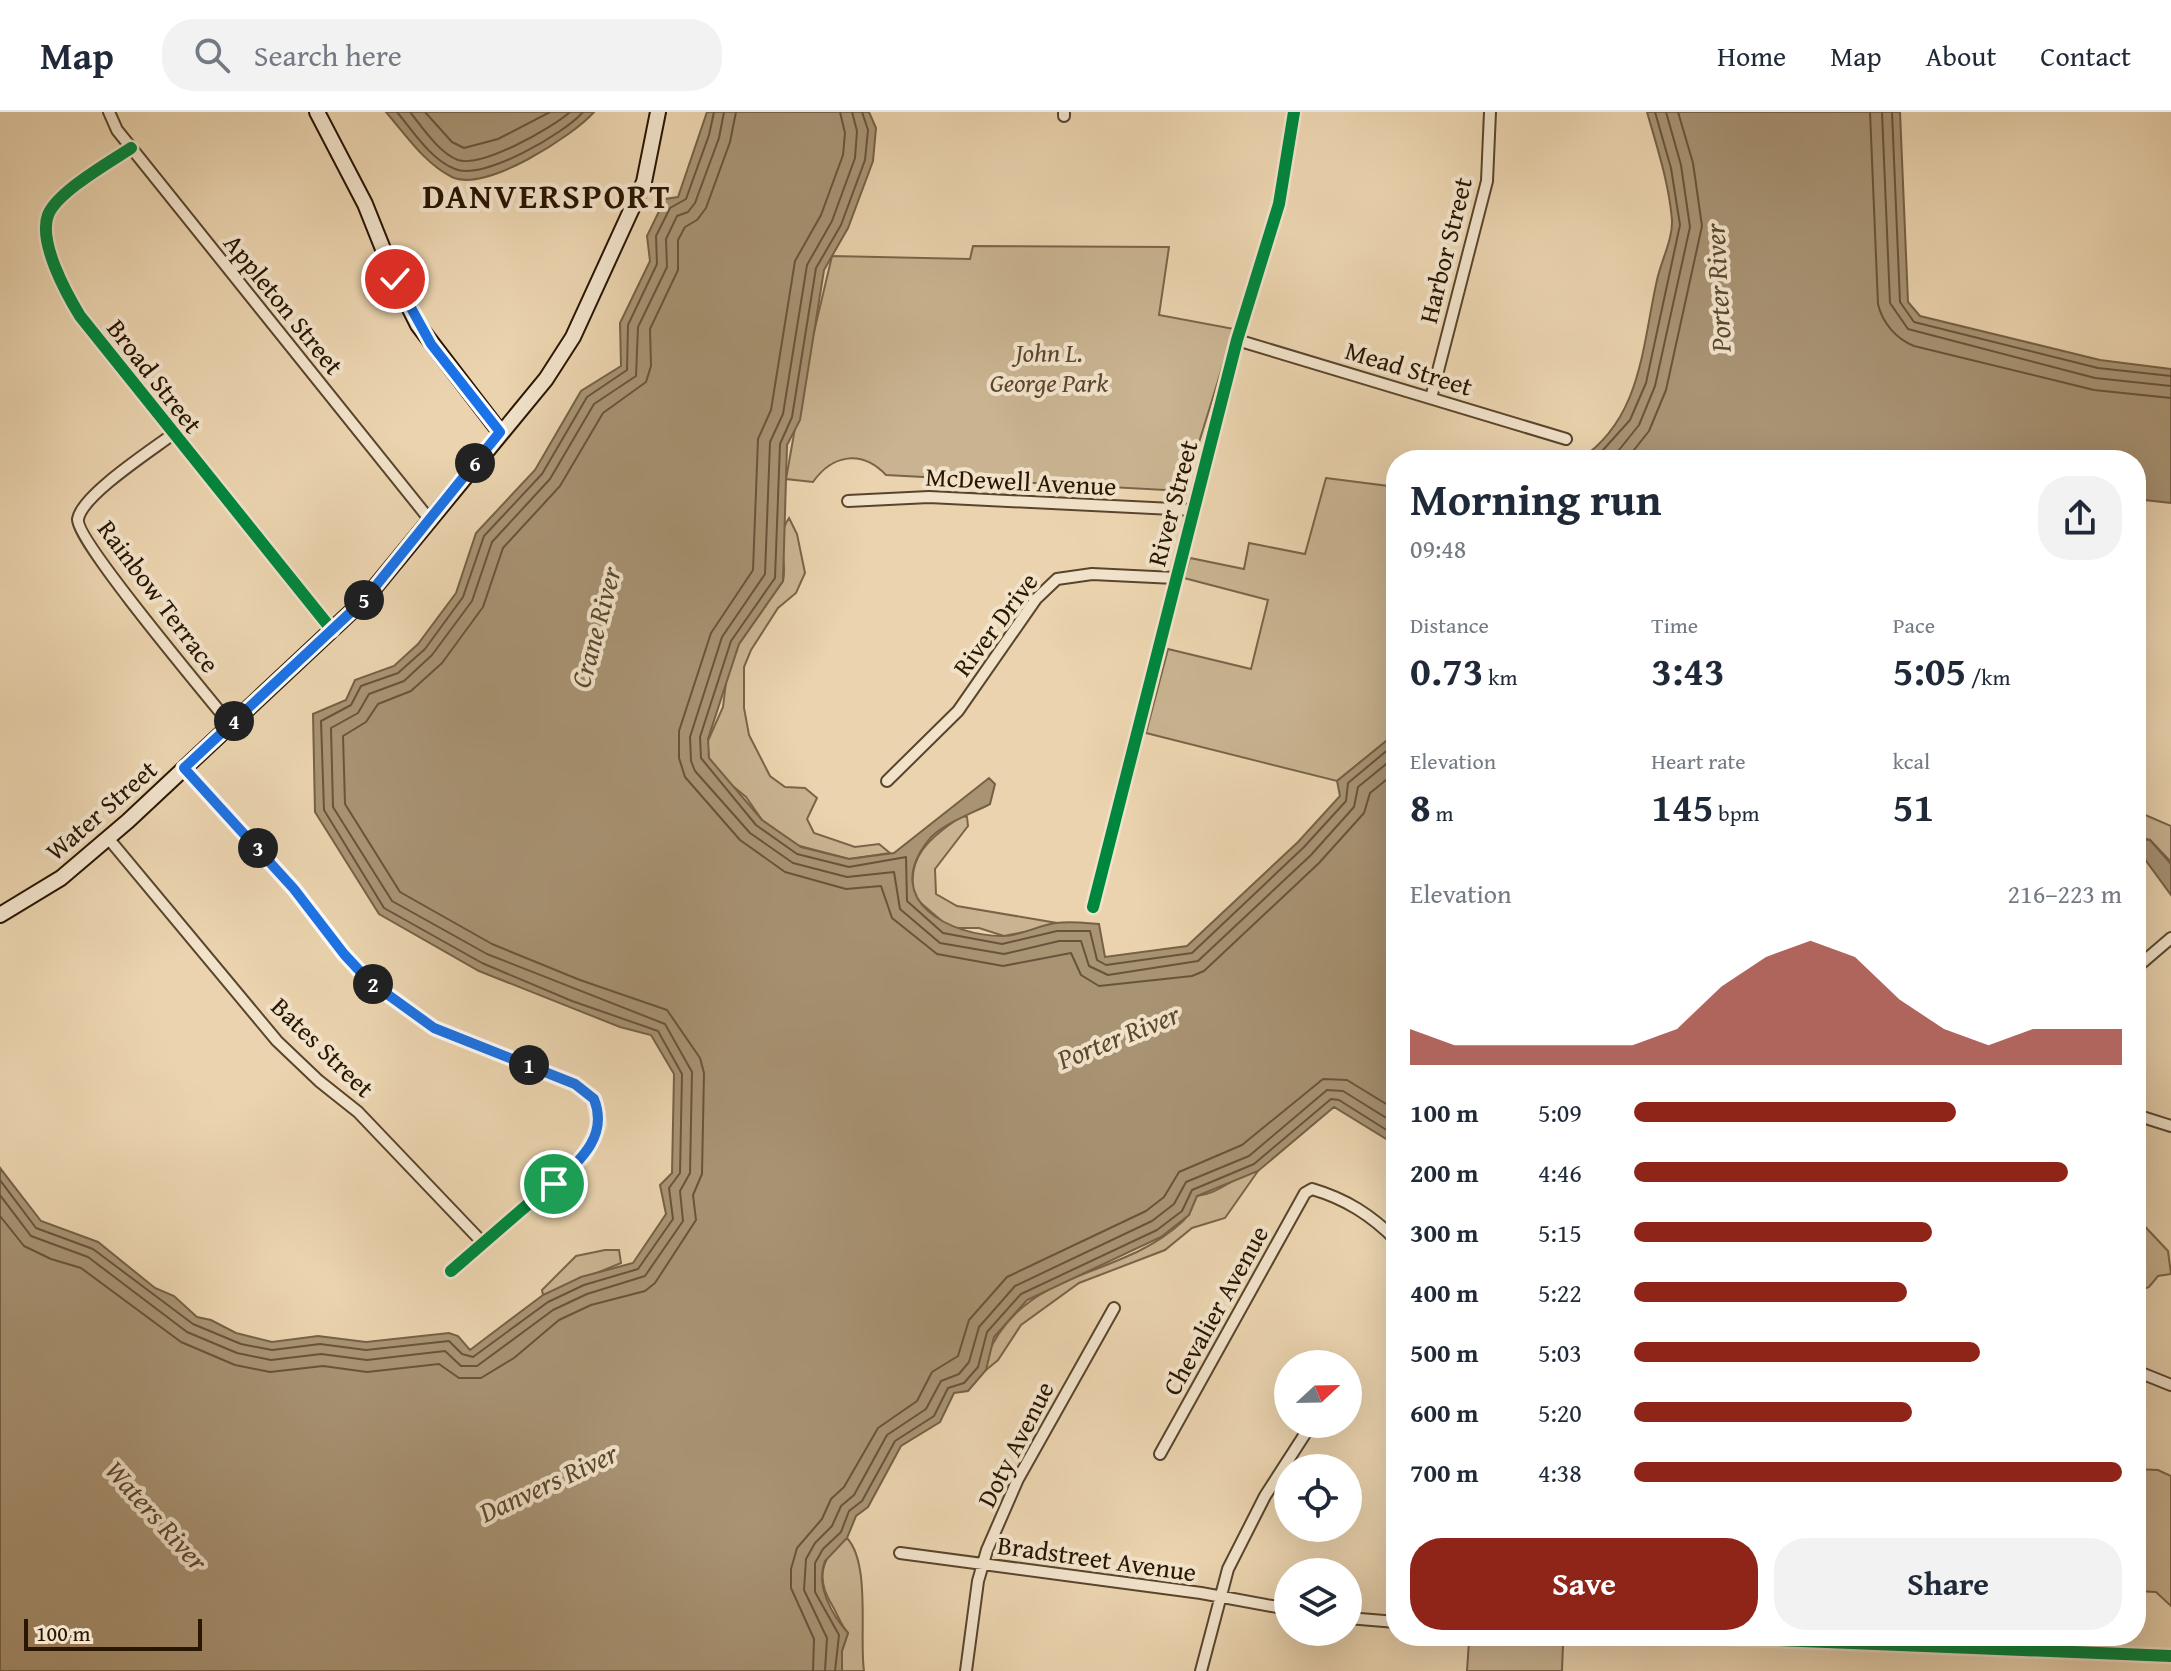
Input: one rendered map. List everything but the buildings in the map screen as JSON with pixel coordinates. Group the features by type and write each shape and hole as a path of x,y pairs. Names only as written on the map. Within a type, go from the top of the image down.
{"main road":[{"path":"317,112 365,204 411,313 431,344 500,432"},
{"name":"Water Street","path":"0,915 61,878 108,838 366,598 430,520 553,369 585,314 644,182 658,112"}],"street":[{"name":"Appleton Street","path":"109,112 131,148 430,520"},
{"name":"River Street","path":"1093,907 1237,340 1279,204 1294,112"},
{"path":"1476,112 1490,113"},
{"name":"Harbor Street","path":"1431,398 1487,181 1490,113"},
{"name":"Broad Street","path":"131,148 56,205 49,214 46,230 67,295 173,434 332,630"},
{"name":"Mead Street","path":"1237,340 1566,439"},
{"name":"Rainbow Terrace","path":"173,434 91,497 78,517 78,526 100,561 230,724"},
{"name":"McDewell Avenue","path":"848,501 929,497 1193,510"},
{"name":"River Drive","path":"887,781 958,711 1036,599 1057,579 1092,574 1175,578"},
{"path":"184,768 286,879 369,981 434,1028 575,1084 594,1099 599,1124 585,1155 451,1271"},
{"name":"Bates Street","path":"108,838 277,1041 358,1112 483,1243"},
{"path":"2146,959 2171,938"},
{"path":"2146,1118 2171,1126"},
{"name":"Chevalier Avenue","path":"1160,1454 1305,1193 1311,1190 1349,1203 1386,1232"},
{"name":"Doty Avenue","path":"966,1671 982,1565 1018,1479 1114,1308"},
{"path":"2146,1375 2171,1385"},
{"path":"1201,1671 1220,1597 1246,1530 1303,1438"},
{"name":"Bradstreet Avenue","path":"900,1553 1274,1607"},
{"path":"1362,1619 1386,1621"},
{"path":"1925,1646 2171,1656"}],"green space":[{"name":"John L. George Park","path":"973,246 1169,247 1159,315 1234,329 1184,491 886,475 867,461 857,459 838,461 813,482 786,479 806,366 832,256 970,259"},
{"path":"1326,478 1386,486 1386,741 1337,781 1146,733 1168,649 1251,669 1268,600 1184,578 1190,558 1244,569 1249,543 1305,554"},
{"path":"789,518 797,534 805,573 796,593 778,608 751,650 744,667 744,708 749,735 770,776 785,787 805,788 817,798 807,819 814,833 855,847 879,844 890,853 849,859 796,845 762,820 746,797 717,773 709,758 707,743 723,707 727,674 739,644 783,581 782,534"},
{"path":"2146,815 2171,826 2171,862 2146,839"},
{"path":"962,816 967,817 968,826 935,869 936,894 957,906 1057,923 1004,936 979,928 950,928 915,898 913,871 917,860 931,840"},
{"path":"1258,1171 1225,1218 1192,1228 1165,1250 1079,1283 1021,1325 998,1360 986,1370 984,1363 1000,1332 1021,1308 1045,1292 1156,1241 1185,1219 1197,1196"},
{"path":"2146,1228 2168,1251 2171,1274 2158,1276 2146,1288"},
{"path":"619,1250 621,1263 543,1295 542,1290 576,1256"},
{"path":"2146,1469 2158,1470 2171,1476 2171,1606 2156,1592 2146,1592"},
{"path":"847,1538 859,1565 862,1583 864,1671 842,1671 842,1651 848,1633 827,1595 822,1577 831,1552"},
{"path":"1469,1646 1563,1646 1562,1671 1467,1671"}],"water":[{"path":"386,112 594,112 568,135 528,160 485,177 467,180 452,177 433,164"},
{"path":"707,112 869,112 876,128 873,161 848,228 824,270 800,420 787,445 783,581 739,644 708,739 709,758 762,820 801,847 849,859 894,853 989,778 995,784 990,804 947,825 927,842 915,863 912,882 917,898 928,911 944,922 983,934 1010,936 1061,922 1099,924 1105,957 1187,946 1298,842 1340,796 1337,781 1386,741 1386,1139 1334,1107 1258,1171 1197,1196 1189,1215 1161,1237 1027,1300 994,1337 986,1370 968,1391 954,1393 940,1422 901,1446 868,1507 856,1516 847,1538 825,1561 822,1570 824,1590 836,1618 848,1633 842,1651 842,1671 0,1671 0,1168 41,1221 98,1242 155,1288 174,1296 197,1317 211,1320 236,1333 272,1342 318,1336 366,1342 449,1333 458,1336 470,1350 543,1295 581,1277 633,1263 666,1214 660,1185 672,1173 674,1074 651,1035 620,1027 479,971 379,914 315,812 313,714 346,700 355,680 394,666 418,644 456,593 476,533 535,470 581,391 621,366 620,323 650,261 647,236 665,199 678,197"},
{"name":"Porter River","path":"1647,112 1900,112 1908,302 1920,316 2100,360 2171,369 2171,503 2146,500 2146,450 1591,450 1616,424 1636,379 1642,355 1657,280 1671,235 1672,220 1662,165"},
{"path":"2146,840 2150,840 2171,864 2171,895 2146,861"}],"cycle path":[{"path":"1093,907 1237,340 1279,204 1294,112"},
{"path":"131,148 85,178 53,206 46,226 55,267 80,316 332,630"},
{"path":"184,768 294,889 369,981 434,1028 575,1084 594,1099 599,1124 585,1155 451,1271"},
{"path":"1925,1646 2171,1656"}],"district":[{"name":"DANVERSPORT","path":"547,195"}],"route":[{"path":"395,279 431,344 500,432 366,598 184,768 269,860 369,981 434,1028 575,1084 594,1099 599,1111 599,1124 592,1145 554,1184"}],"water label":[{"name":"Crane River","path":"595,627"},
{"name":"Danvers River","path":"548,1482"},
{"name":"Waters River","path":"157,1515"}]}
